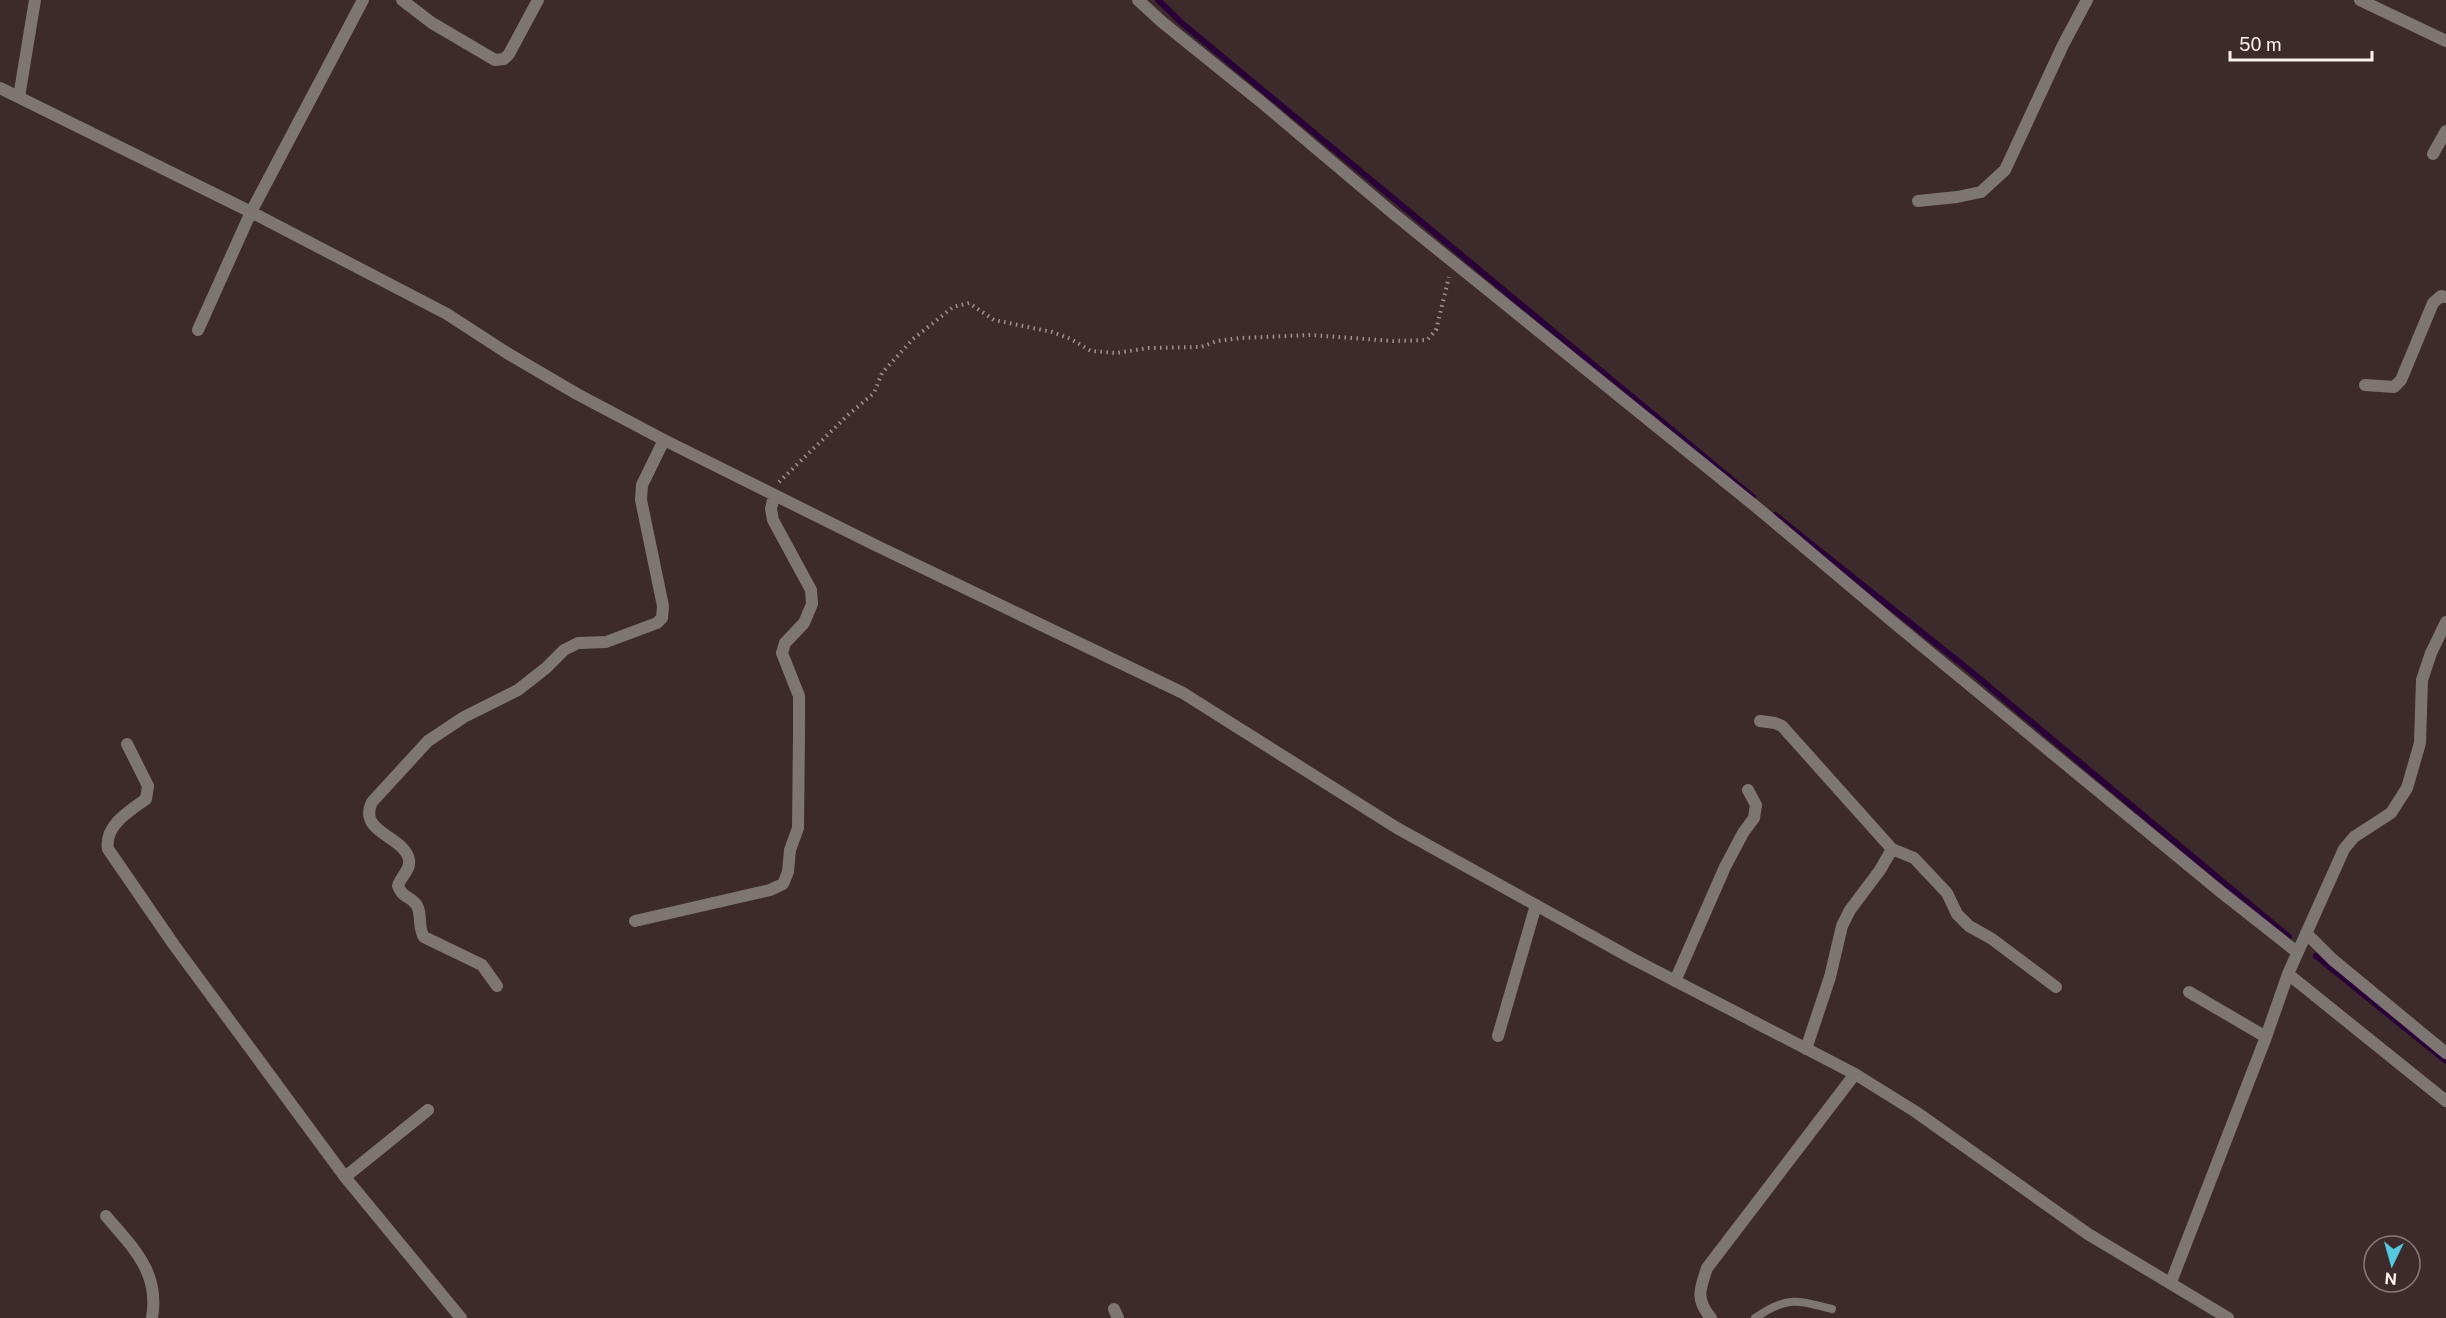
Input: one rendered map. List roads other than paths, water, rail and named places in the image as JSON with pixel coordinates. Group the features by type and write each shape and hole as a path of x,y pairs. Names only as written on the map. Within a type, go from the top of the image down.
{"street":[{"path":"19,98 35,0"},
{"path":"198,330 251,212 363,0"},
{"path":"402,0 432,23 495,60 504,59 509,54 538,0"},
{"path":"1138,0 2221,892 2298,952"},
{"path":"1918,201 1981,192 2005,170 2063,45 2087,0"},
{"path":"2360,0 2446,41"},
{"path":"0,88 251,212 447,314 577,394 664,440 1183,693 1397,828 1675,981 1855,1074 1916,1112 2088,1234 2228,1318"},
{"path":"2433,154 2446,131"},
{"path":"2366,385 2394,387 2401,380 2433,303 2441,296 2446,297"},
{"path":"497,986 482,965 424,937 420,931 418,909 415,903 401,894 398,885 408,868 409,860 405,852 370,820 368,811 372,802 428,741 464,717 518,690 564,650 578,643 606,642 657,623 662,618 663,606 641,500 642,485 664,440"},
{"path":"635,921 770,890 783,884 788,872 790,850 798,828 799,696 782,653 785,643 804,623 812,604 811,590 772,520 772,494"},
{"path":"2171,1282 2266,1037 2288,974 2344,849 2354,837 2391,813 2407,788 2420,743 2422,680 2431,653 2446,622"},
{"path":"1760,721 1782,726 1892,849 1914,858 1947,893 1957,914 1969,926 1992,939 2056,987"},
{"path":"127,744 148,786 146,799 110,829 106,839 108,849 174,945 345,1177 461,1318"},
{"path":"1675,981 1725,867 1743,833 1754,818 1756,805 1748,790"},
{"path":"1806,1049 1830,977 1842,926 1850,910 1880,870 1892,849"},
{"path":"1498,1036 1536,905"},
{"path":"2306,933 2332,959 2446,1053"},
{"path":"2288,974 2446,1101"},
{"path":"2188,992 2266,1037"},
{"path":"1710,1318 1701,1307 1700,1290 1707,1268 1855,1074"},
{"path":"345,1177 428,1110"},
{"path":"106,1216 139,1255 152,1279 152,1318"}],"lane":[{"path":"1755,1318 1783,1302 1808,1303 1832,1309"}],"waterway":[{"path":"1158,0 1183,24 1753,497"},
{"path":"1775,515 1968,669 2289,937"},
{"path":"2316,956 2446,1061"}]}
